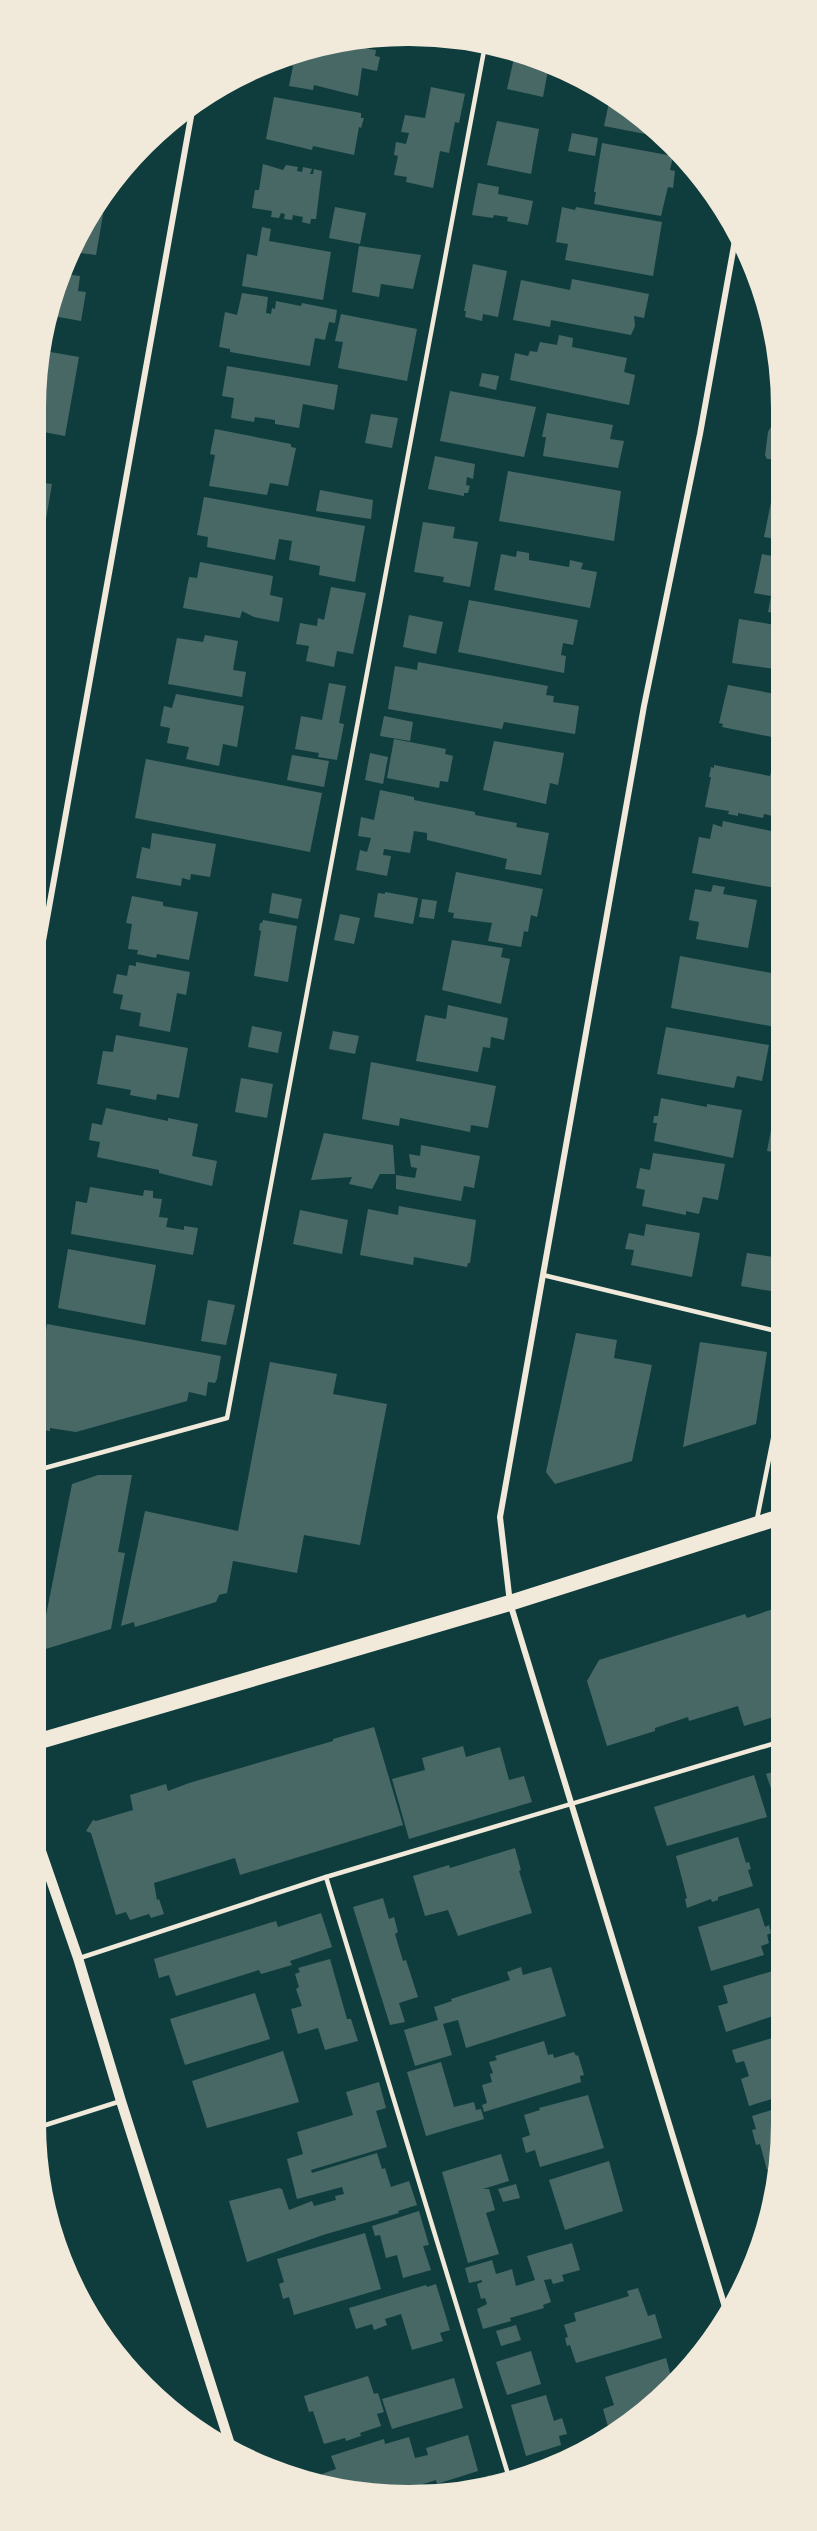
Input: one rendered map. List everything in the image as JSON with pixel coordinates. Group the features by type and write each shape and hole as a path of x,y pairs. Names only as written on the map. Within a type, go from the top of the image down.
{"highway":[{"path":"42,1740 510,1603 775,1519"}],"street":[{"path":"42,947 192,113"},
{"path":"725,2307 510,1603 500,1517 644,706 700,434 735,241"},
{"path":"42,1854 78,1958 229,2442"}],"lane":[{"path":"42,1469 227,1418 484,50"},
{"path":"543,1275 775,1331"},
{"path":"756,1525 775,1429"},
{"path":"78,1958 326,1877 775,1743"},
{"path":"326,1877 508,2475"},
{"path":"42,2126 121,2101"}],"building":[{"path":"354,46 376,50 375,56 380,57 377,71 362,68 358,96 314,85 313,90 289,86 293,66 283,64 314,54"},
{"path":"514,58 548,70 543,97 507,89"},
{"path":"431,87 465,94 459,123 455,122 449,153 440,151 433,188 406,182 407,177 394,175 398,156 394,155 396,142 406,144 409,133 401,132 405,115 425,118"},
{"path":"274,97 361,113 361,118 364,118 361,128 359,127 354,155 313,146 312,150 266,139"},
{"path":"609,102 653,135 604,126"},
{"path":"497,121 539,129 531,174 487,165"},
{"path":"572,133 598,138 595,156 568,151"},
{"path":"602,143 673,156 670,170 675,171 673,188 668,187 661,216 594,204"},
{"path":"263,164 283,170 286,165 298,167 297,171 302,172 303,167 312,169 310,174 313,174 314,169 322,171 316,219 311,219 310,224 302,222 303,217 293,215 292,220 284,219 285,214 281,213 279,218 271,217 272,211 252,208 255,190 259,190"},
{"path":"478,183 499,187 498,194 533,201 528,225 507,221 508,217 494,215 493,218 472,215"},
{"path":"105,204 96,255 77,253"},
{"path":"335,207 366,213 360,244 329,238"},
{"path":"562,207 575,210 576,207 662,222 653,276 565,260 568,244 556,242"},
{"path":"262,227 271,229 269,241 331,252 323,300 242,286 247,254 257,256"},
{"path":"359,246 421,255 413,289 381,284 379,297 352,292"},
{"path":"473,264 507,271 498,317 483,314 482,321 465,317 466,311 464,311"},
{"path":"67,274 80,276 78,291 86,292 81,321 54,316"},
{"path":"572,279 649,294 644,318 634,316 635,326 631,335 551,320 550,327 513,320 521,280 570,290"},
{"path":"242,293 268,297 266,313 271,314 272,308 275,309 276,301 301,306 302,303 337,310 335,323 329,322 325,340 315,338 310,366 230,352 230,349 219,347 225,312 237,315"},
{"path":"341,314 417,329 407,381 338,368 343,342 335,341"},
{"path":"559,335 573,338 572,347 627,358 624,372 635,375 629,405 510,380 515,353 528,356 530,351 537,352 540,342 557,345"},
{"path":"47,351 79,357 65,436 42,432"},
{"path":"227,366 338,385 334,410 303,404 299,428 275,424 275,420 255,417 254,422 231,418 234,398 222,396"},
{"path":"482,373 499,376 496,390 479,386"},
{"path":"450,391 536,407 524,457 440,441"},
{"path":"547,413 613,425 610,439 624,441 618,468 543,456 546,437 542,437"},
{"path":"371,414 398,418 392,448 365,443"},
{"path":"772,425 775,426 775,460 767,459 765,455 768,432"},
{"path":"215,429 291,444 291,447 296,448 288,486 270,483 267,495 209,486 215,455 210,454"},
{"path":"435,456 475,464 473,479 467,477 466,485 470,486 468,493 464,493 464,496 428,489"},
{"path":"508,471 621,491 614,541 499,521"},
{"path":"42,479 44,479 43,483 52,484 45,525 42,524"},
{"path":"774,487 775,539 764,537"},
{"path":"320,490 373,500 371,519 316,511"},
{"path":"204,497 365,526 355,582 319,575 320,566 289,560 292,541 279,539 275,560 207,547 208,537 197,535"},
{"path":"423,522 455,527 453,538 478,542 470,587 443,582 444,577 414,572"},
{"path":"517,551 529,553 529,560 569,567 570,560 583,563 581,569 597,572 590,608 494,590 501,554 516,557"},
{"path":"762,554 775,557 775,614 768,612 771,596 754,593"},
{"path":"200,562 273,576 270,595 283,598 279,622 254,617 242,611 240,618 183,608 189,577 197,578"},
{"path":"331,587 366,593 353,654 337,651 334,667 306,661 309,646 296,644 300,623 317,626 318,618 324,620"},
{"path":"469,600 578,620 573,645 563,643 561,655 566,656 564,673 458,652"},
{"path":"409,615 443,622 436,654 403,647"},
{"path":"739,619 775,625 775,669 732,663"},
{"path":"205,635 238,641 233,670 246,672 242,697 168,684 177,638 203,642"},
{"path":"418,662 548,686 546,695 554,696 553,702 579,706 575,734 504,722 502,729 388,709 395,666 417,670"},
{"path":"329,683 346,686 339,723 344,724 337,760 318,757 319,753 295,749 301,716 322,720"},
{"path":"728,685 775,694 775,738 722,727 723,724 719,723"},
{"path":"176,694 244,706 237,747 223,744 219,766 186,759 189,747 167,743 170,728 160,726 164,706 172,708"},
{"path":"384,716 413,722 410,741 380,736"},
{"path":"394,739 446,749 445,754 453,756 448,782 440,781 439,788 387,778"},
{"path":"494,741 564,753 558,785 550,783 546,804 483,790"},
{"path":"370,753 388,757 383,784 365,780"},
{"path":"292,755 329,761 324,787 287,780"},
{"path":"146,759 322,793 310,852 135,818"},
{"path":"714,765 770,776 771,772 775,773 775,817 764,814 763,818 738,813 738,816 728,814 729,811 705,807 711,767 714,768"},
{"path":"380,790 414,797 414,800 475,812 475,815 517,823 516,827 549,833 541,875 505,869 507,859 427,840 427,833 414,831 410,853 384,849 383,855 391,856 387,876 356,870 360,850 367,852 371,838 358,836 361,817 374,820"},
{"path":"723,821 775,832 775,888 692,873 699,837 710,839 713,824 722,827"},
{"path":"152,833 216,844 210,877 191,874 190,880 182,878 181,886 136,878 142,847 150,849"},
{"path":"456,872 543,889 537,917 531,915 528,932 524,931 521,947 488,941 492,923 453,918 454,913 448,912"},
{"path":"713,885 725,887 723,894 757,900 748,948 696,939 699,922 689,920 695,889 711,892"},
{"path":"385,892 418,898 413,924 374,917 378,893 385,894"},
{"path":"272,893 302,899 298,919 269,913"},
{"path":"132,896 163,902 163,906 198,912 189,960 157,954 156,958 137,954 138,950 128,949 132,924 126,923"},
{"path":"422,899 437,901 434,919 419,917"},
{"path":"340,914 360,918 354,944 334,940"},
{"path":"263,920 297,926 288,982 254,976 261,931 259,930 260,923"},
{"path":"452,940 503,948 501,957 510,959 501,1004 442,990"},
{"path":"680,956 771,973 772,964 775,964 775,1027 671,1008"},
{"path":"136,962 190,972 186,995 177,993 170,1032 139,1026 141,1013 120,1009 123,995 113,993 117,974 127,976 129,965 136,966"},
{"path":"448,1005 508,1018 504,1040 491,1037 490,1048 483,1047 478,1072 416,1061 425,1015 446,1019"},
{"path":"252,1026 282,1032 278,1053 248,1047"},
{"path":"666,1027 769,1045 762,1081 737,1076 734,1088 657,1074"},
{"path":"333,1031 359,1036 355,1054 329,1049"},
{"path":"116,1035 188,1048 179,1098 157,1094 156,1100 130,1095 131,1090 97,1084 103,1051 113,1052"},
{"path":"371,1062 496,1086 488,1128 471,1125 470,1132 400,1118 399,1126 362,1119"},
{"path":"241,1078 273,1084 267,1118 235,1112"},
{"path":"661,1098 707,1107 707,1104 742,1110 733,1158 654,1141 657,1123 653,1123 654,1116 658,1116"},
{"path":"106,1108 168,1121 168,1118 198,1124 192,1156 217,1161 212,1186 159,1173 159,1170 97,1157 100,1142 89,1140 92,1123 102,1125"},
{"path":"773,1120 775,1120 775,1152 767,1151"},
{"path":"324,1133 393,1145 395,1174 380,1174 372,1189 349,1184 352,1177 311,1180"},
{"path":"421,1145 480,1156 474,1188 464,1186 461,1201 396,1189 396,1175 415,1178 417,1168 411,1167 409,1154 420,1156"},
{"path":"653,1153 725,1164 718,1200 703,1197 699,1214 686,1211 686,1215 642,1206 645,1190 636,1188 640,1168 650,1170"},
{"path":"90,1187 143,1196 144,1190 153,1191 153,1198 162,1199 159,1217 168,1218 166,1227 184,1230 184,1226 198,1228 193,1255 71,1234 76,1201 87,1203"},
{"path":"399,1206 476,1220 470,1263 467,1267 414,1257 413,1265 360,1255 368,1209 398,1215"},
{"path":"300,1210 348,1220 342,1254 293,1244"},
{"path":"646,1224 700,1233 692,1277 631,1265 634,1250 625,1249 629,1233 644,1236"},
{"path":"68,1249 156,1265 145,1325 58,1308"},
{"path":"747,1253 775,1257 775,1292 741,1286"},
{"path":"208,1300 235,1305 226,1345 201,1341"},
{"path":"47,1324 221,1356 217,1379 215,1383 208,1382 206,1396 189,1392 187,1401 76,1432 50,1428 50,1431 42,1430 42,1354"},
{"path":"576,1333 617,1340 614,1358 652,1365 632,1461 555,1484 546,1472"},
{"path":"700,1342 767,1352 756,1424 683,1447"},
{"path":"270,1362 337,1374 333,1394 387,1404 360,1545 304,1535 297,1573 233,1561 227,1593 219,1595 216,1602 135,1627 134,1622 121,1626 145,1511 238,1531"},
{"path":"98,1475 132,1475 118,1552 125,1553 111,1629 42,1650 42,1636 72,1484"},
{"path":"775,1608 775,1717 744,1726 738,1706 689,1721 688,1717 655,1728 655,1731 607,1746 587,1681 599,1660 745,1614 747,1618"},
{"path":"374,1727 403,1825 240,1875 235,1858 154,1883 157,1900 159,1899 164,1914 151,1918 149,1914 130,1920 126,1912 116,1915 91,1833 86,1831 93,1820 133,1810 130,1795 166,1784 168,1791"},
{"path":"463,1746 466,1757 500,1747 509,1780 524,1776 532,1802 409,1839 392,1779 425,1770 422,1758"},
{"path":"775,1771 775,1800 766,1774"},
{"path":"754,1775 767,1817 667,1846 654,1807"},
{"path":"738,1837 746,1863 749,1862 751,1869 748,1870 753,1886 718,1897 718,1900 712,1902 711,1899 687,1908 685,1899 687,1898 676,1856"},
{"path":"515,1848 521,1870 519,1871 532,1913 458,1936 448,1910 425,1916 413,1876 449,1865 450,1868"},
{"path":"383,1898 389,1919 394,1917 398,1932 395,1934 403,1961 406,1960 418,1997 399,2003 405,2022 390,2025 353,1907"},
{"path":"759,1908 765,1927 769,1925 771,1933 767,1935 769,1943 761,1946 764,1955 711,1971 698,1927"},
{"path":"321,1913 332,1947 290,1961 292,1965 261,1974 259,1970 176,1996 169,1975 159,1978 154,1959 276,1921 278,1927"},
{"path":"330,1959 347,2019 351,2019 358,2041 325,2050 318,2028 298,2034 291,2009 302,2006 296,1989 299,1987 295,1974 300,1972 298,1968"},
{"path":"521,1967 523,1975 551,1967 566,2016 466,2048 458,2020 443,2024 452,2055 415,2066 404,2030 438,2020 434,2007 452,2001 451,1999 510,1980 507,1972"},
{"path":"775,1970 775,2015 726,2032 718,2006 728,2003 723,1986"},
{"path":"255,1993 270,2039 185,2065 170,2019"},
{"path":"775,2037 775,2098 749,2106 741,2079 749,2076 744,2061 736,2063 732,2050"},
{"path":"544,2041 548,2055 553,2054 554,2058 574,2052 576,2056 578,2055 584,2075 580,2076 581,2082 484,2112 482,2105 487,2103 482,2085 492,2082 490,2074 493,2073 489,2062 497,2060 495,2056"},
{"path":"283,2051 299,2102 207,2128 192,2081"},
{"path":"441,2062 454,2107 474,2102 476,2110 481,2109 484,2119 426,2136 407,2072"},
{"path":"379,2082 386,2108 376,2111 387,2147 311,2170 312,2173 377,2153 391,2187 409,2181 417,2205 398,2211 399,2213 323,2235 247,2262 229,2201 279,2188 282,2189 289,2210 312,2201 314,2206 336,2200 335,2196 344,2194 342,2187 297,2199 287,2159 303,2154 297,2132 353,2115 346,2092"},
{"path":"588,2095 604,2148 540,2167 535,2150 526,2153 522,2138 530,2135 524,2115 540,2110 539,2108"},
{"path":"775,2109 772,2168 767,2170 760,2144 756,2145 752,2130 756,2129 752,2116"},
{"path":"501,2154 509,2181 483,2189 489,2189 495,2210 486,2213 499,2254 468,2263 442,2172"},
{"path":"609,2161 623,2211 565,2230 549,2180"},
{"path":"516,2184 520,2198 503,2202 498,2189"},
{"path":"419,2211 429,2245 423,2246 431,2270 403,2278 397,2255 386,2258 380,2235 375,2236 372,2226"},
{"path":"365,2233 381,2289 294,2315 289,2297 283,2299 279,2284 284,2282 277,2259"},
{"path":"572,2243 580,2270 562,2275 564,2281 553,2284 551,2279 544,2280 551,2302 543,2305 544,2308 483,2329 477,2309 487,2304 485,2298 481,2299 477,2284 482,2280 469,2283 465,2268 492,2260 496,2274 512,2269 516,2286 535,2280 527,2256"},
{"path":"436,2284 450,2330 440,2333 443,2341 412,2350 401,2314 385,2319 387,2325 374,2330 372,2324 356,2329 349,2308"},
{"path":"638,2288 648,2316 655,2314 662,2338 576,2363 570,2345 567,2346 565,2338 568,2337 564,2325 576,2321 574,2313 629,2296 627,2291"},
{"path":"516,2325 521,2340 501,2346 496,2331"},
{"path":"531,2351 541,2384 507,2395 496,2362"},
{"path":"666,2358 671,2378 632,2413 609,2429 603,2409 614,2405 605,2377"},
{"path":"368,2376 374,2394 378,2393 384,2412 377,2414 381,2426 360,2433 361,2436 346,2441 345,2438 324,2444 313,2411 309,2412 304,2396"},
{"path":"454,2378 463,2408 392,2429 382,2399"},
{"path":"546,2395 554,2421 562,2418 567,2434 559,2436 561,2445 526,2456 511,2405"},
{"path":"468,2435 478,2471 437,2484 436,2480 423,2484 422,2488 408,2489 337,2482 324,2479 322,2474 336,2469 331,2456 384,2439 385,2444 409,2437 415,2458 428,2455 426,2448"},
{"path":"490,2475 492,2480 480,2482 455,2486"}]}
